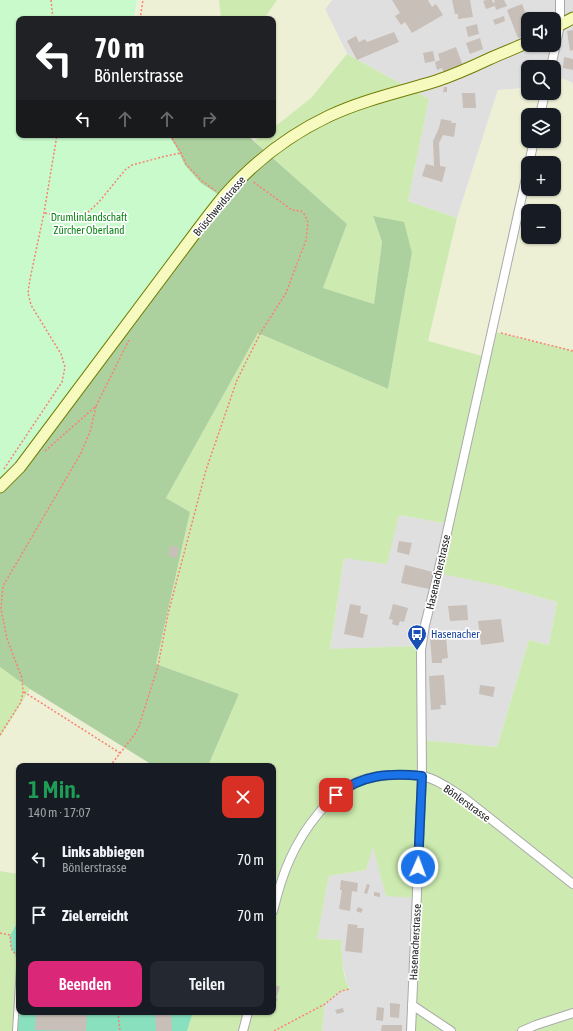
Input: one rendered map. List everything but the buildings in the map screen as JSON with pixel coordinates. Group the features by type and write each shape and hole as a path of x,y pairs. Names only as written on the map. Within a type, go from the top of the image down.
{"street":[{"path":"559,12 560,0"},
{"path":"561,24 573,18"},
{"name":"Brüschweidstrasse","path":"0,487 20,467 224,196 262,158 289,138 329,116 365,102 458,73 521,45"},
{"name":"Hasenacherstrasse","path":"411,1031 422,776 421,650 425,625 440,566 522,196"},
{"name":"Bönlerstrasse","path":"276,898 290,859 308,826 329,802 344,789 361,780 377,776 404,774 422,776 450,788 573,884"},
{"path":"412,1005 452,1031"},
{"path":"522,1031 573,1013"},
{"path":"243,1031 247,1015"}],"lane":[{"path":"15,1031 16,1015"}],"path":[{"path":"51,0 53,16"},
{"path":"140,16 143,0"},
{"path":"2,472 62,382 65,367 61,354 31,305 28,293 44,213 56,138"},
{"path":"172,138 182,154 186,164 202,181 224,196"},
{"path":"44,213 63,217 88,213 125,170 132,165 166,156 182,154"},
{"path":"112,763 135,734 139,726 158,666 168,614 206,470 237,380 261,332 286,293 306,240 308,223 305,214 301,211 292,210 254,184 245,174"},
{"path":"492,331 573,351"},
{"path":"0,735 21,702 24,692 22,678 7,639 1,609 3,586 81,453 91,429 96,406 130,337"},
{"path":"42,453 96,406"},
{"path":"24,692 120,753"},
{"path":"0,933 10,935 11,948 16,956"},
{"path":"274,1031 325,1004 341,991 350,989"},
{"path":"118,1015 120,1031"}],"shaded area":[{"path":"332,0 573,0 573,92 561,91 561,60 521,60 521,88 498,90 457,218 408,201 429,99 347,54 325,9"},
{"path":"399,515 449,524 500,586 557,602 549,645 529,640 497,747 422,740 416,669 417,646 330,650 344,558"},
{"path":"373,846 417,898 411,1031 322,1031 325,1004 341,991 350,988 347,984 342,961 341,940 317,939 329,876 366,870"}],"green space":[{"name":"Drumlinlandschaft Zürcher Oberland","path":"0,0 137,0 134,16 16,16 16,138 171,138 185,165 201,183 221,196 19,464 0,483"},
{"path":"138,0 219,0 221,16 135,16"},
{"path":"219,0 277,0 266,16 221,16"},
{"path":"277,0 332,0 325,9 347,54 311,98 276,126 276,16 266,16"},
{"path":"347,54 429,99 408,201 457,218 428,341 486,357 492,331 573,351 573,1031 411,1031 417,898 386,896 373,847 366,870 329,876 317,939 341,940 345,978 350,989 341,991 325,1004 322,1031 187,1031 192,1015 276,1015 276,763 209,763 239,694 156,664 190,512 166,498 258,333 388,389 412,253 373,217 382,242 374,304 323,288 347,224 254,141 258,138 276,138 276,126 311,98","holes":["399,515 449,524 438,573 500,586 557,602 549,645 529,640 497,747 422,740 416,669 417,646 330,649 344,558 387,564"]},
{"path":"561,78 573,83 573,351 492,331 486,357 428,342 457,218 498,90 521,88 521,100 561,100"},
{"path":"59,138 250,138 347,224 323,288 374,304 382,242 373,216 404,222 412,253 388,389 258,333 166,498 190,512 156,664 239,694 209,763 149,763 30,689 0,667 0,432"},
{"path":"0,667 30,689 0,737"},
{"path":"30,689 149,763 16,763 16,874 0,871 0,737"},
{"path":"0,871 16,874 16,925 10,935 11,948 16,956 16,1013 15,1031 0,1031"},
{"path":"16,925 16,956 11,948 10,935"},
{"path":"16,1015 192,1015 187,1031 15,1031"}],"place":[{"name":"Hasenacher","path":"417,651"}],"route":[{"path":"336,795 361,780 377,776 404,774 422,776 418,867"}]}
